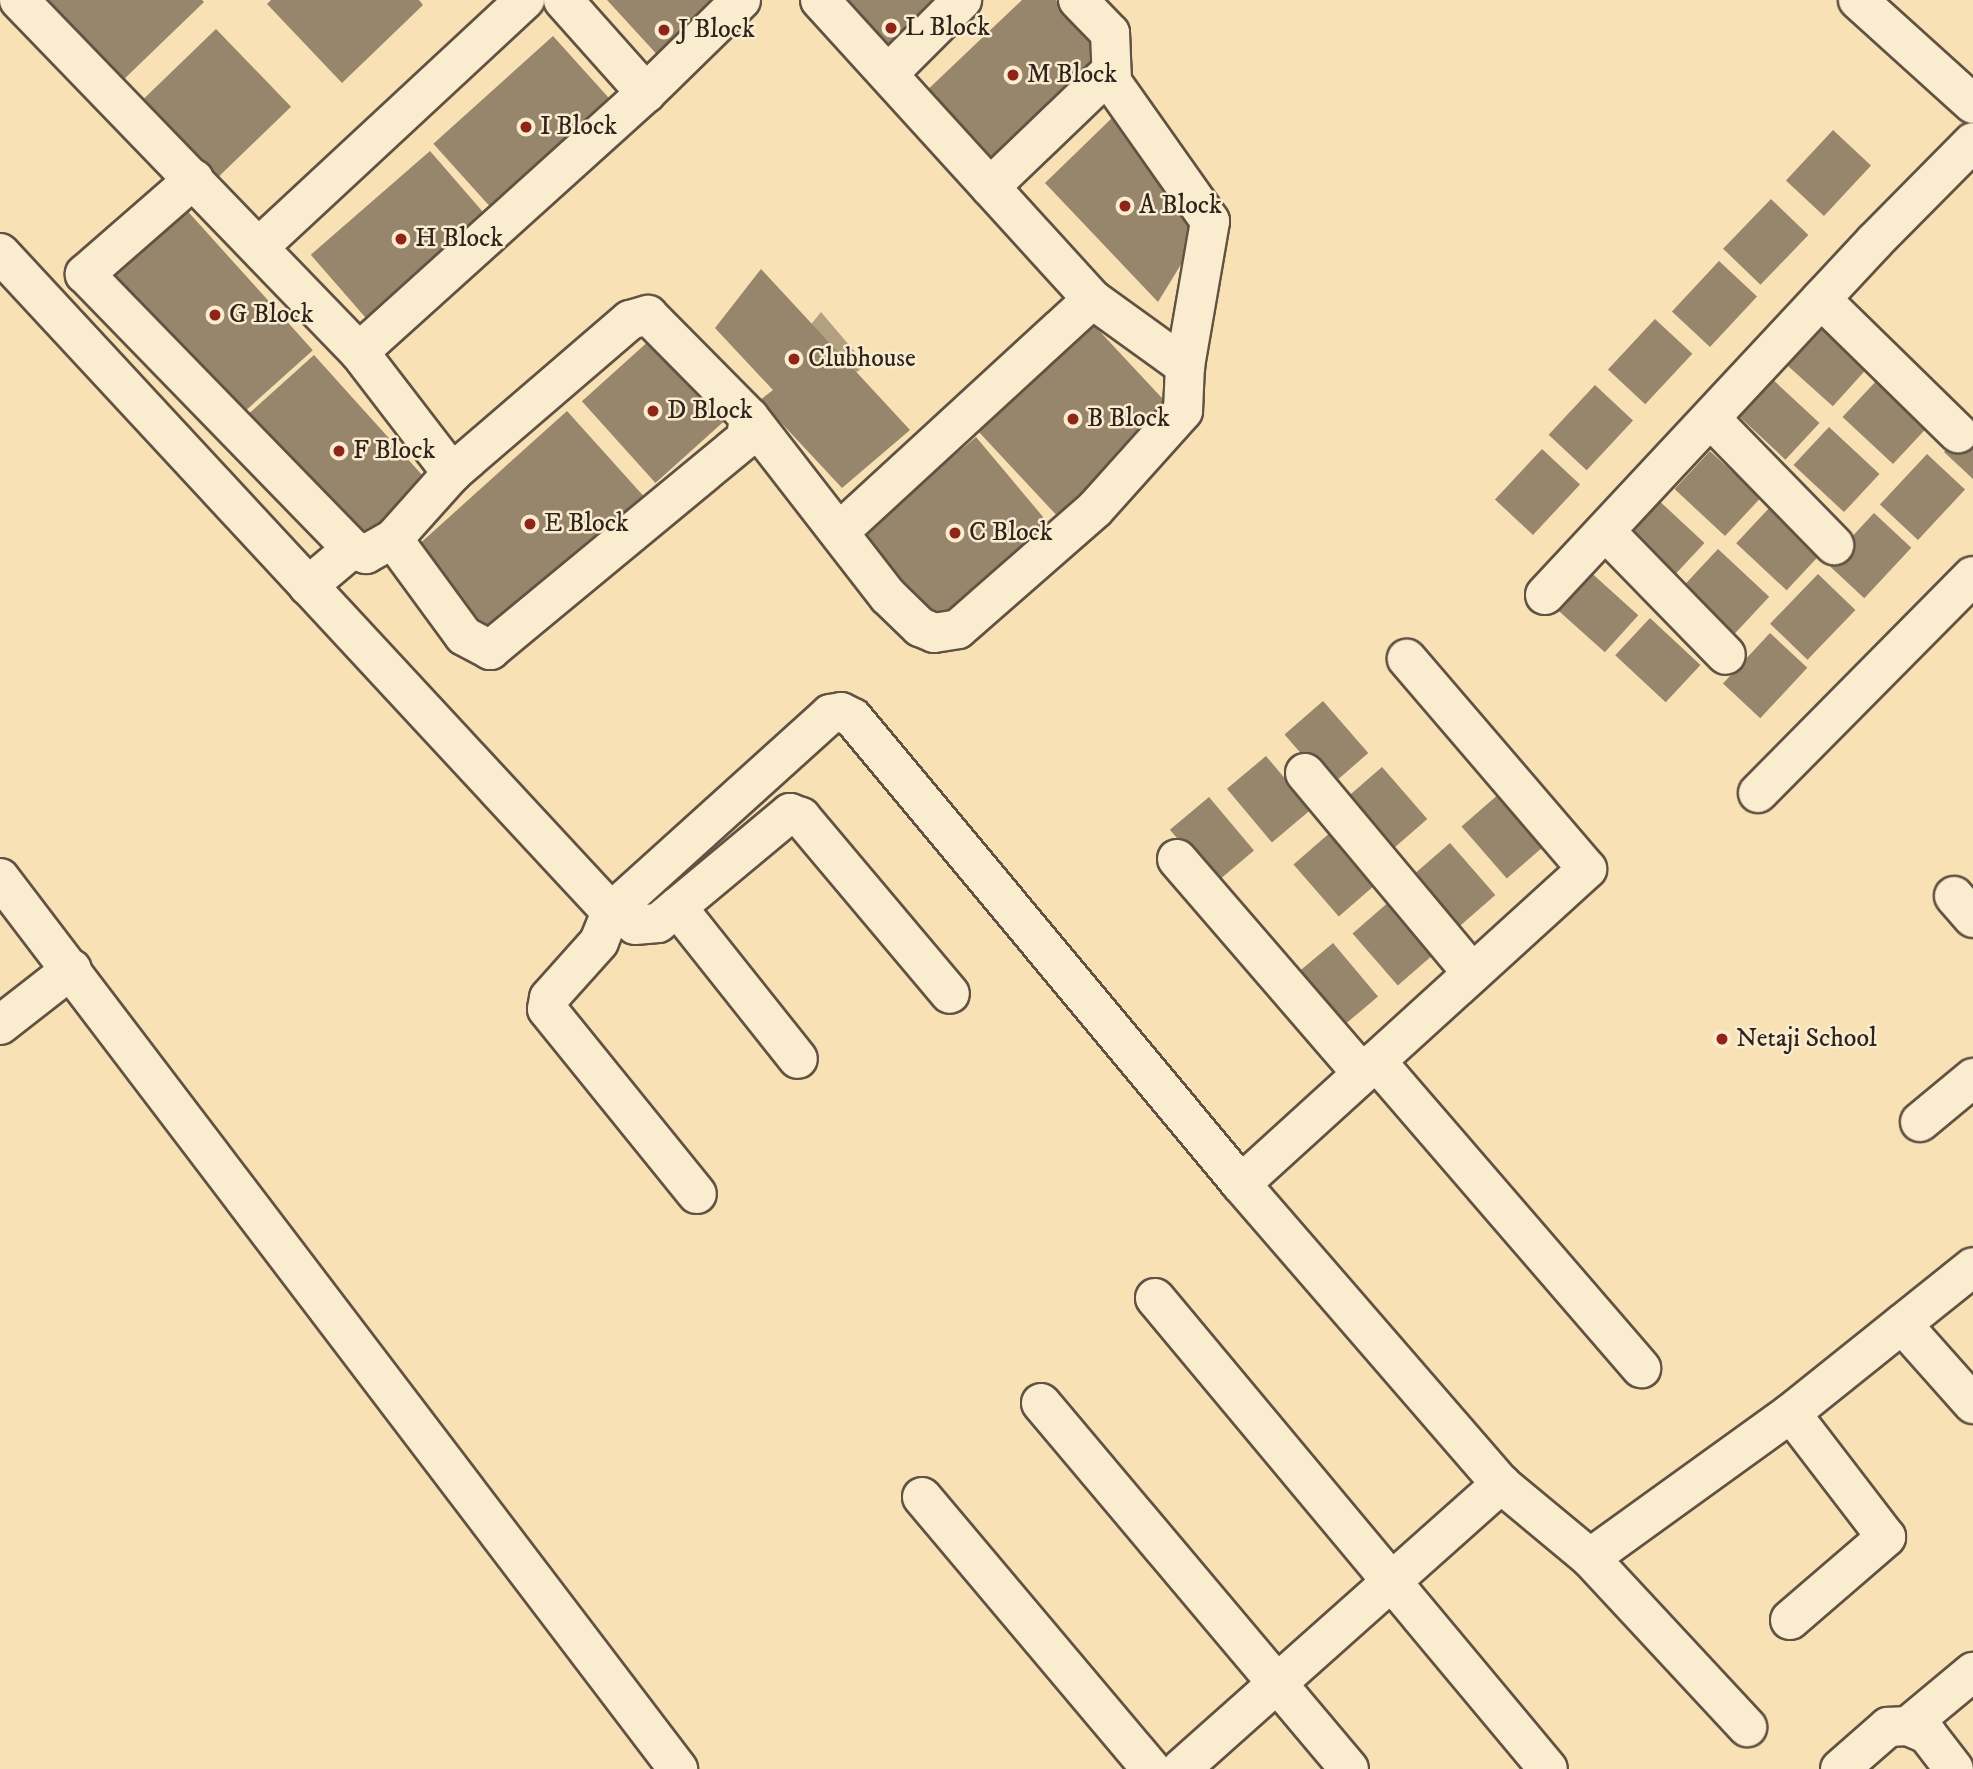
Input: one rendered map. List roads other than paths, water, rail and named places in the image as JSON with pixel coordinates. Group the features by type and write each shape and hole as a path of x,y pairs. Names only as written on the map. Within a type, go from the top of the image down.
{"street":[{"path":"19,0 260,246 359,352 452,473"},
{"path":"260,246 524,0"},
{"path":"563,0 646,93"},
{"path":"359,352 646,93 741,0"},
{"path":"820,0 1092,299 1185,366"},
{"path":"888,74 962,0"},
{"path":"194,179 85,274 352,548 366,554 393,538 452,473 630,320 648,316 749,416 888,596 920,627 934,633 958,629 1095,509 1183,411 1185,366 1210,220 1112,82 1110,33 1078,0"},
{"path":"1857,0 1973,104"},
{"path":"990,187 1111,71"},
{"path":"1545,595 1607,533 1821,299 1973,142"},
{"path":"0,253 308,586 615,909 635,925 646,927 677,907 790,813 801,817 950,994"},
{"path":"839,532 1092,299"},
{"path":"1821,299 1958,433"},
{"path":"393,538 464,636 489,650 746,438 749,416"},
{"path":"1712,420 1834,545"},
{"path":"1607,533 1727,655"},
{"path":"308,586 352,548"},
{"path":"1758,793 1973,576"},
{"path":"1241,1184 1587,869 1406,659"},
{"path":"697,1194 547,1009 550,998 598,942 615,909 830,714 841,712 853,718 1241,1184 1500,1484 1590,1558 1747,1727"},
{"path":"1305,773 1472,973"},
{"path":"1177,859 1641,1368"},
{"path":"0,878 72,968 678,1769"},
{"path":"677,907 798,1059"},
{"path":"0,1025 72,968"},
{"path":"1920,1122 1973,1078"},
{"path":"1590,1558 1791,1413 1973,1267"},
{"path":"1155,1298 1389,1583 1548,1769"},
{"path":"1902,1324 1973,1404"},
{"path":"1041,1403 1349,1769"},
{"path":"1790,1620 1886,1537 1791,1413"},
{"path":"1181,1769 1500,1484"},
{"path":"922,1497 1151,1769"},
{"path":"1908,1726 1973,1672"},
{"path":"1840,1769 1888,1727 1908,1726 1927,1734 1954,1769"}],"place":[{"name":"L Block","path":"891,28"},
{"name":"J Block","path":"664,30"},
{"name":"M Block","path":"1013,75"},
{"name":"I Block","path":"526,127"},
{"name":"A Block","path":"1125,206"},
{"name":"H Block","path":"401,239"},
{"name":"G Block","path":"215,315"},
{"name":"Clubhouse","path":"794,359"},
{"name":"D Block","path":"653,411"},
{"name":"B Block","path":"1073,419"},
{"name":"F Block","path":"339,451"},
{"name":"E Block","path":"530,524"},
{"name":"C Block","path":"955,533"},
{"name":"Netaji School","path":"1722,1039"}]}
